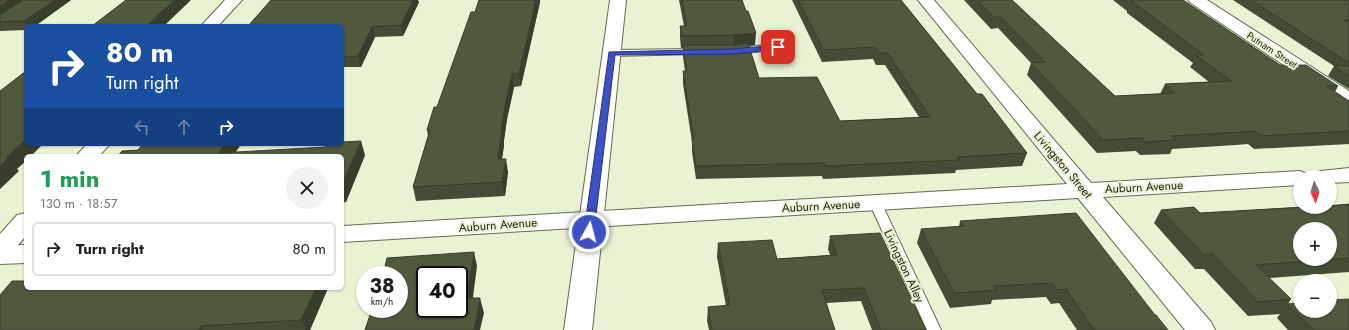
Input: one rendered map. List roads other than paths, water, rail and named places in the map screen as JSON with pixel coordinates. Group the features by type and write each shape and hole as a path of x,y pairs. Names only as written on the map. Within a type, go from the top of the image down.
{"street":[{"path":"211,24 234,0"},
{"path":"578,330 618,0"},
{"name":"Livingston Street","path":"926,0 1201,330"},
{"name":"Putnam Street","path":"1196,0 1349,100"},
{"path":"89,154 97,146"},
{"path":"1337,176 1349,175"},
{"name":"Auburn Avenue","path":"344,234 1293,178"},
{"path":"0,249 24,223"},
{"path":"0,255 24,254"}],"lane":[{"path":"726,52 789,46"},
{"path":"611,53 703,52"},
{"name":"Livingston Alley","path":"875,202 934,330"}]}
